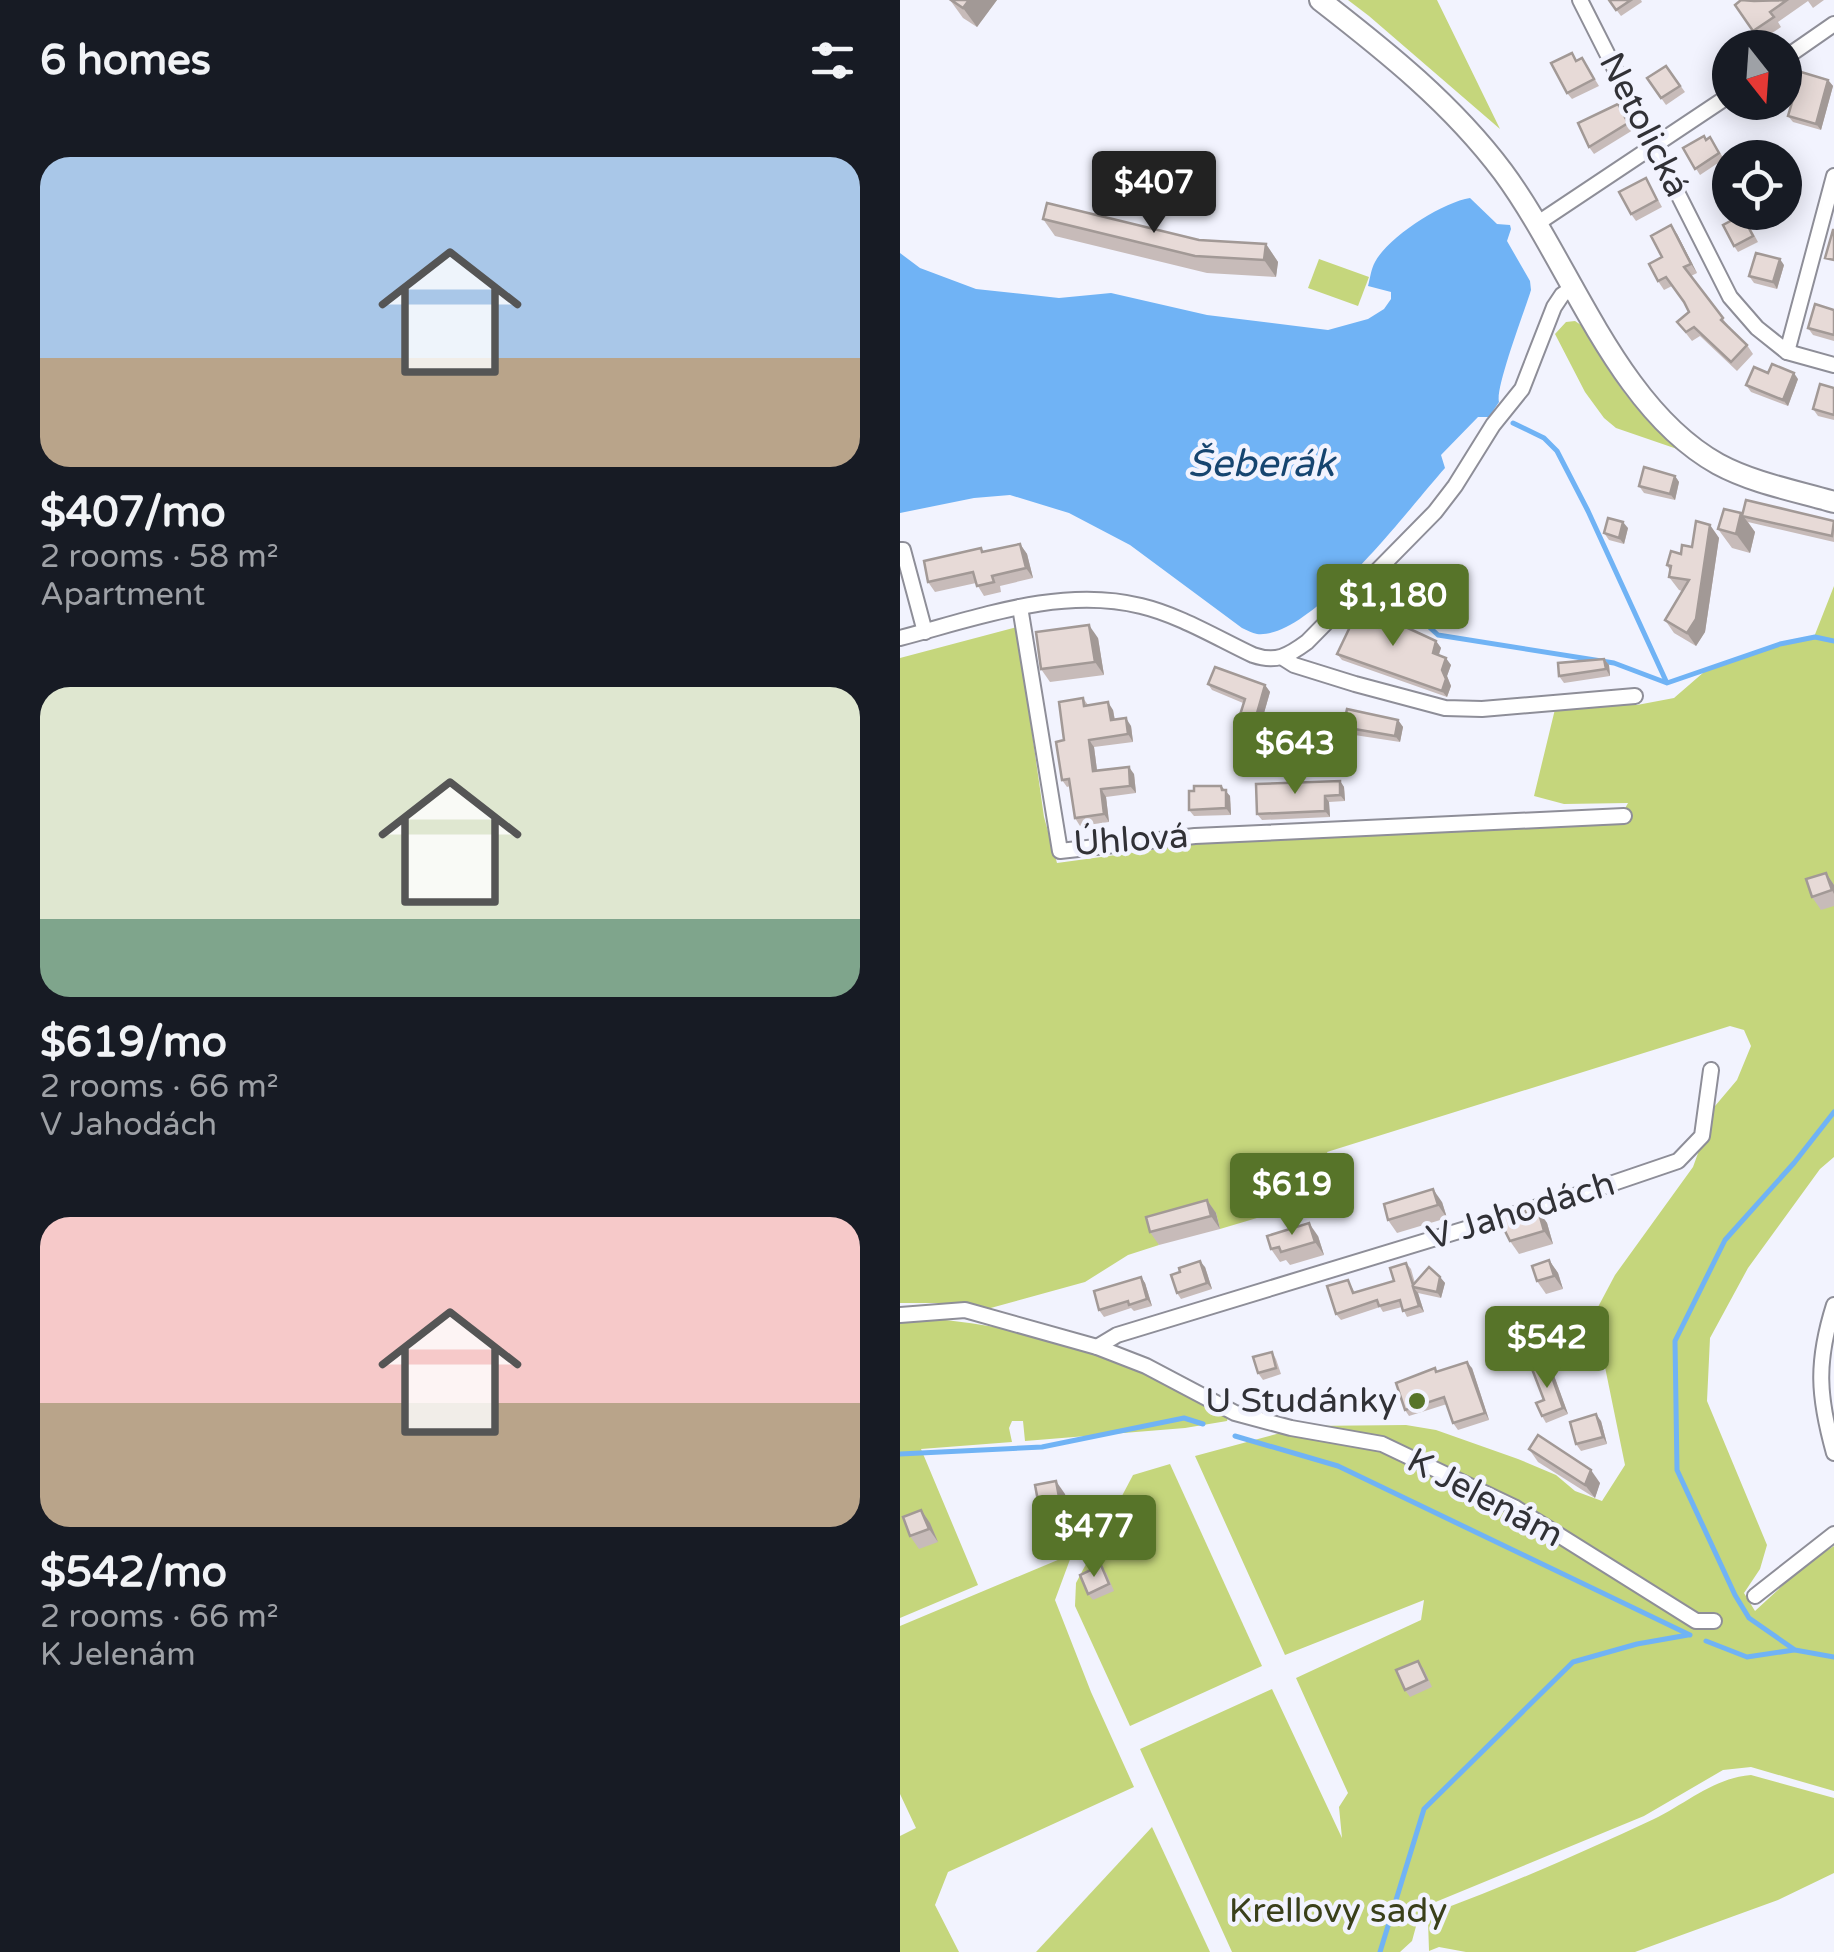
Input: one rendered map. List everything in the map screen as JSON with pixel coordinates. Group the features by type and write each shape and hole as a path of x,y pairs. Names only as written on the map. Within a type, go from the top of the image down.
{"street":[{"path":"1320,0 1412,74 1454,114 1504,173 1538,223 1636,390 1688,444 1730,470 1834,502"},
{"name":"Netolická","path":"1580,0 1730,297 1757,328 1787,352 1834,364"},
{"path":"1802,46 1834,24"},
{"path":"1538,223 1712,107"},
{"path":"1787,352 1834,176"},
{"path":"900,638 1048,602 1120,602 1163,614 1253,655 1268,660 1283,658 1308,642 1435,512 1528,378 1554,307 1575,286"},
{"path":"900,550 904,550 924,632"},
{"name":"Úhlová","path":"1020,607 1060,851 1195,836 1624,816"},
{"path":"1283,658 1294,666 1446,708 1482,709 1635,696"},
{"name":"V Jahodách","path":"1097,1347 1117,1335 1678,1161 1702,1136 1712,1070"},
{"path":"1834,1305 1820,1372 1821,1407 1834,1452"},
{"name":"K Jelenám","path":"900,1315 965,1310 1097,1347 1146,1366 1235,1413 1382,1444 1514,1508 1696,1620 1714,1621"},
{"path":"1755,1596 1834,1534"}],"green space":[{"path":"1348,0 1437,0 1500,129 1369,16"},
{"path":"1319,259 1369,277 1358,306 1308,288"},
{"path":"1575,321 1584,327 1637,409 1680,450 1616,428 1604,418 1585,392 1555,334 1566,322"},
{"name":"Krellovy sady","path":"1834,586 1834,1157 1820,1169 1748,1268 1710,1338 1707,1401 1767,1545 1760,1569 1744,1593 1755,1611 1806,1564 1834,1546 1834,1791 1751,1767 1723,1770 1644,1816 1421,1908 1412,1941 1400,1952 1232,1952 1140,1749 1272,1689 1342,1838 1339,1807 1348,1793 1296,1678 1421,1620 1424,1600 1285,1655 1195,1456 1306,1426 1406,1425 1436,1430 1518,1459 1556,1475 1575,1491 1602,1501 1625,1465 1596,1323 1598,1307 1615,1275 1693,1167 1715,1106 1737,1080 1751,1046 1744,1030 1730,1026 1327,1152 1344,1192 1220,1229 1216,1213 1155,1230 1159,1245 1128,1255 1085,1282 987,1309 965,1303 900,1303 900,658 1017,627 1044,817 1057,863 1204,843 1618,821 1628,803 1564,804 1534,796 1556,705 1637,705 1674,698 1704,672 1780,644 1814,637"},
{"path":"924,1318 1001,1328 1101,1354 1165,1381 1228,1417 1227,1421 1025,1441 1023,1421 1012,1421 1012,1442 921,1449 978,1585 900,1618 900,1320"},
{"path":"1170,1464 1262,1666 1130,1726 1075,1606 1076,1583 1133,1475"},
{"path":"1072,1554 1055,1600 1134,1787 948,1872 935,1905 959,1952 900,1952 900,1836 916,1828 900,1794 900,1626"},
{"path":"1751,1775 1834,1798 1834,1873 1778,1900 1635,1952 1466,1952 1439,1947 1429,1951 1428,1920 1438,1911 1601,1844 1713,1786"},
{"path":"1152,1827 1210,1952 1036,1952"}],"water":[{"name":"Šeberák","path":"1470,198 1497,224 1510,225 1507,241 1530,281 1531,290 1506,366 1499,402 1489,417 1478,417 1441,455 1445,468 1358,568 1304,616 1279,630 1257,634 1242,628 1130,545 1069,513 1010,495 900,513 900,253 920,268 976,289 1059,298 1111,293 1207,315 1328,330 1368,319 1384,309 1391,292 1368,286 1382,252 1417,222"}],"building":[{"path":"951,0 969,0 963,8"},
{"path":"1609,0 1631,0 1616,10"},
{"path":"1741,0 1787,0 1770,12 1774,17 1754,30 1735,5"},
{"path":"1572,53 1576,61 1582,58 1594,79 1567,93 1551,63"},
{"path":"1666,66 1680,86 1661,98 1647,78"},
{"path":"1802,72 1828,80 1816,124 1802,120"},
{"path":"1618,104 1628,123 1589,147 1578,123"},
{"path":"1704,136 1706,140 1710,137 1712,158 1695,169 1683,148"},
{"path":"1646,178 1657,200 1631,214 1619,192"},
{"path":"1047,203 1199,240 1266,244 1264,260 1195,256 1043,219"},
{"path":"1671,225 1691,264 1684,267 1721,320 1747,345 1731,362 1694,327 1686,332 1677,322 1689,312 1666,277 1658,281 1649,264 1662,257 1651,236"},
{"path":"1726,230 1750,230 1753,236 1734,246"},
{"path":"1834,230 1834,260 1825,258"},
{"path":"1756,253 1780,259 1773,282 1749,276"},
{"path":"1815,304 1834,310 1834,335 1808,328"},
{"path":"1772,364 1794,373 1783,400 1746,385 1754,367 1768,373"},
{"path":"1820,384 1834,388 1834,415 1813,409"},
{"path":"1644,467 1675,476 1670,494 1639,486"},
{"path":"1746,500 1834,521 1832,536 1742,516"},
{"path":"1724,509 1741,513 1736,534 1718,529"},
{"path":"1608,518 1623,522 1619,538 1604,533"},
{"path":"1696,521 1710,525 1696,619 1687,633 1665,620 1689,580 1669,577 1671,566 1667,565 1671,551 1681,554 1682,545 1692,547"},
{"path":"1020,544 1026,568 992,576 994,582 977,586 973,572 928,582 924,561"},
{"path":"1360,606 1436,641 1433,653 1446,658 1442,691 1337,654"},
{"path":"1089,625 1095,662 1041,669 1036,632"},
{"path":"1604,659 1606,669 1559,676 1558,663"},
{"path":"1215,667 1265,685 1255,720 1240,715 1245,699 1208,684"},
{"path":"1083,698 1084,706 1108,702 1111,720 1126,718 1128,734 1089,740 1093,771 1129,767 1130,786 1101,789 1104,814 1075,818 1069,779 1062,780 1056,742 1064,740 1059,702"},
{"path":"1347,709 1398,720 1395,736 1343,727"},
{"path":"1340,781 1340,795 1325,796 1325,811 1257,814 1256,784"},
{"path":"1194,786 1221,786 1226,790 1226,808 1189,810 1189,791 1194,791"},
{"path":"1826,873 1832,890 1812,897 1806,879"},
{"path":"1433,1189 1438,1205 1388,1220 1384,1204"},
{"path":"1207,1200 1211,1216 1150,1232 1146,1217"},
{"path":"1524,1207 1526,1214 1538,1210 1544,1231 1510,1241 1497,1215"},
{"path":"1309,1223 1315,1242 1281,1252 1279,1247 1271,1249 1267,1236"},
{"path":"1549,1260 1554,1276 1537,1281 1532,1266"},
{"path":"1200,1261 1207,1283 1177,1293 1171,1275"},
{"path":"1406,1263 1413,1285 1429,1267 1440,1277 1437,1292 1413,1287 1419,1306 1403,1311 1400,1300 1379,1306 1377,1300 1336,1314 1327,1286 1348,1280 1353,1293 1394,1281 1390,1268"},
{"path":"1141,1277 1147,1299 1099,1310 1094,1291"},
{"path":"1272,1352 1276,1368 1258,1373 1253,1357"},
{"path":"1467,1362 1485,1413 1453,1423 1444,1397 1405,1410 1396,1383 1435,1368 1436,1372"},
{"path":"1547,1363 1563,1408 1542,1416 1536,1403 1544,1400 1532,1369"},
{"path":"1596,1414 1603,1437 1576,1444 1570,1422"},
{"path":"1538,1435 1591,1470 1585,1485 1529,1449"},
{"path":"1056,1481 1059,1497 1038,1501 1035,1485"},
{"path":"921,1510 929,1529 910,1536 903,1517"},
{"path":"1101,1565 1109,1584 1088,1594 1080,1575"},
{"path":"1418,1661 1427,1680 1405,1690 1396,1670"}],"waterway":[{"path":"1513,423 1544,438 1557,451 1666,681"},
{"path":"1382,584 1438,635 1614,663 1667,683 1780,644 1815,637 1834,641"},
{"path":"1834,1112 1725,1240 1675,1341 1677,1470 1735,1595 1749,1618 1795,1650 1834,1657"},
{"path":"900,1454 1042,1447 1184,1418 1203,1424"},
{"path":"1235,1436 1338,1466 1690,1635"},
{"path":"1380,1952 1424,1809 1573,1662 1688,1635"},
{"path":"1706,1641 1747,1657 1794,1650"}],"place":[{"name":"U Studánky","path":"1417,1401"}]}
